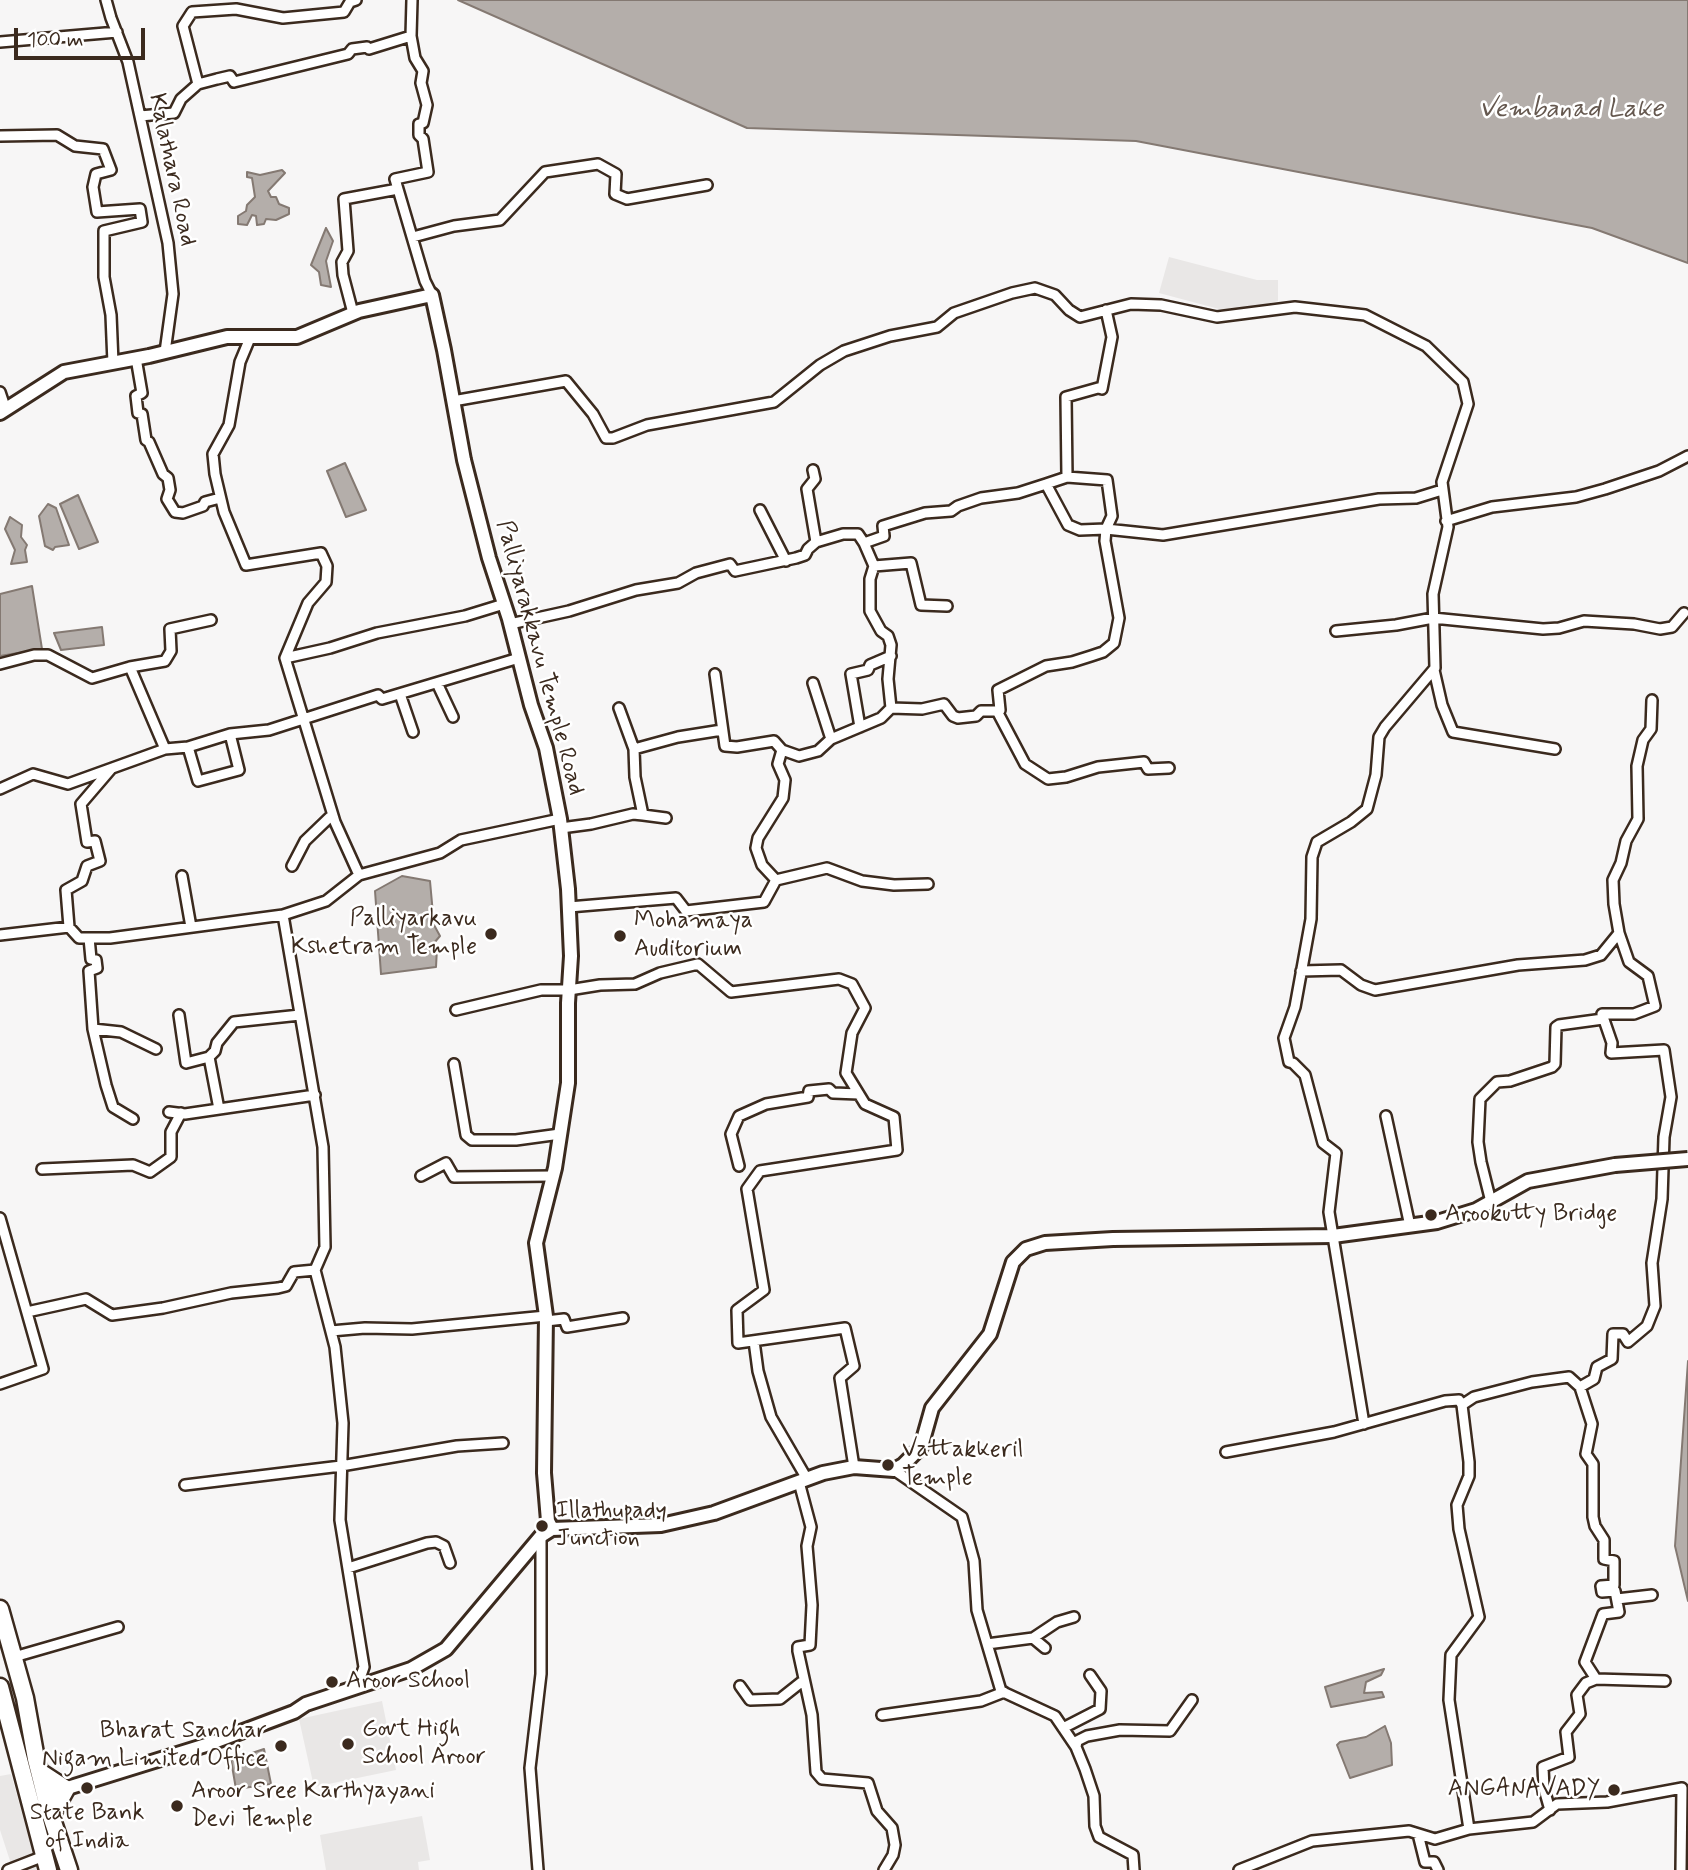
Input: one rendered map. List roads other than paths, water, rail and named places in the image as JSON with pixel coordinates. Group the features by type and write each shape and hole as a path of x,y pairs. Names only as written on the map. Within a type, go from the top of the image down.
{"highway":[{"path":"0,1609 25,1698 45,1795 69,1870"},
{"path":"0,1688 46,1863"},
{"path":"40,1772 66,1789 51,1816"}],"main road":[{"path":"3,412 64,372 227,337 297,337 354,313 432,295"},
{"name":"Palliyarakkavu Temple Road","path":"432,295 464,460 530,705 546,748 561,823 569,907 571,956 568,1083 553,1176 536,1243 546,1319 544,1473 547,1532"},
{"path":"45,1795 206,1745 294,1712 306,1704 411,1669 446,1649 547,1532 660,1525 714,1513 823,1473 854,1467 894,1470 913,1458 921,1447 932,1408 990,1335 1013,1262 1026,1249 1045,1243 1113,1239 1333,1236 1437,1223 1476,1210 1528,1181 1615,1165 1688,1159"}],"street":[{"name":"Kalathara Road","path":"106,0 128,62 168,243 173,294 165,352"},
{"path":"198,84 183,26 192,12 236,9 283,18 345,12 350,2 356,0"},
{"path":"412,0 411,36 415,58 423,71 421,83 427,105 423,123 419,125 428,172 395,179 425,281 432,295"},
{"path":"0,42 117,32"},
{"path":"141,116 174,113 181,99 198,84 230,76 234,82 348,54 352,49 369,49 411,36"},
{"path":"0,136 57,135 75,146 103,149 111,170 96,174 93,187 97,212 140,209 142,222 104,231 104,277 111,315 113,363"},
{"path":"413,237 454,226 500,220 545,172 555,170 598,164 616,174 615,194 626,199 707,185"},
{"path":"354,313 343,275 342,262 348,251 344,199 398,189"},
{"path":"453,401 566,381 593,414 606,438 613,438 647,425 774,402 820,365 844,351 890,336 937,327 954,313 1035,288 1055,295 1080,317 1131,304 1161,305 1217,317 1295,307 1365,315 1426,346 1463,382 1468,404 1442,482 1448,527 1433,594 1434,670 1442,705 1453,732 1555,749"},
{"path":"1068,477 1066,397 1102,389 1112,337 1106,310"},
{"path":"250,338 240,362 229,425 213,454 220,498 246,565 321,553 327,566 326,582 308,603 285,658 332,815 359,875"},
{"path":"136,358 142,393 136,396 138,413 142,414 146,440 163,474 168,478 170,490 167,499 175,512 183,513 220,498"},
{"path":"0,392 3,412"},
{"path":"1446,521 1492,507 1576,497 1659,471 1688,456"},
{"path":"813,470 815,479 807,489 816,542"},
{"path":"864,543 884,536 883,526 925,513 951,511 981,498 1010,495 1068,477 1107,480 1112,516 1106,529 1105,541 1119,618 1114,643 1103,652 1072,662 1046,666 998,690 997,711 1025,764 1048,779 1066,777 1098,767 1144,762 1148,769 1169,768"},
{"path":"1046,484 1068,525 1080,530 1106,529 1163,534 1379,499 1416,498 1442,490"},
{"path":"761,510 786,561"},
{"path":"510,624 569,611 636,590 678,583 696,573 730,564 735,571 786,561 805,555 816,542 843,534 858,534 874,566 870,579 870,611 881,631 888,636 891,656 888,679 891,708"},
{"path":"874,566 911,563 921,605 947,606"},
{"path":"285,658 377,633 465,616 504,604"},
{"path":"1336,631 1433,618 1543,629 1584,621 1634,624 1660,629 1672,626 1684,613"},
{"path":"0,664 34,655 48,655 92,678 165,661 171,651 170,629 211,620"},
{"path":"860,727 852,674 868,670 870,665 891,656"},
{"path":"0,789 33,774 68,784 165,749 188,747 230,734 269,730 378,695 382,699 519,658"},
{"path":"130,667 165,749"},
{"path":"1364,1424 1329,1212 1336,1153 1323,1143 1305,1076 1289,1062 1284,1038 1295,1007 1311,919 1312,857 1317,842 1367,809 1376,775 1379,737 1434,670"},
{"path":"715,674 725,746 737,747 775,741 782,750 799,756 818,751 831,739 881,718 891,708 922,709 944,704 953,716 958,718 997,711"},
{"path":"437,683 453,718"},
{"path":"813,683 831,739"},
{"path":"400,694 413,732"},
{"path":"1580,1387 1594,1379 1597,1367 1612,1359 1613,1334 1623,1334 1629,1342 1647,1326 1655,1306 1652,1263 1662,1199 1664,1137 1671,1097 1664,1050 1611,1053 1612,1043 1602,1014 1634,1014 1655,1006 1648,976 1629,962 1619,933 1613,880 1621,863 1626,841 1638,820 1637,766 1643,740 1651,729 1652,700"},
{"path":"619,708 634,749 635,777 643,815"},
{"path":"634,749 678,737 722,730"},
{"path":"188,747 198,781 239,770 230,734"},
{"path":"776,880 761,865 756,848 758,838 783,798 785,780 778,764 782,750"},
{"path":"111,769 81,804 86,842 95,841 100,862 87,866 82,880 66,890 69,928 79,938 110,938 283,915 326,901 359,875 439,853 461,840 561,823 592,824 633,814 666,818"},
{"path":"292,866 305,841 332,815"},
{"path":"569,907 676,898 686,911 764,902 776,880 827,869 862,881 894,885 928,884"},
{"path":"182,876 191,927"},
{"path":"283,915 323,1147 325,1247 315,1270 335,1347 342,1423 340,1520 364,1667 358,1687"},
{"path":"0,934 69,928"},
{"path":"1301,971 1341,970 1361,985 1375,990 1396,988 1518,965 1585,960 1601,955 1619,933"},
{"path":"89,938 91,959 96,960 97,968 89,971 93,1029 113,1107 133,1119"},
{"path":"456,1010 541,990 635,984 660,973 698,964 731,992 839,979 852,985 866,1008 852,1033 846,1073 865,1104 894,1117 897,1150 760,1171 747,1189 764,1290 737,1310 738,1343 845,1328 854,1366 841,1378 854,1467"},
{"path":"179,1015 186,1063 209,1057 234,1022 300,1015"},
{"path":"1491,1202 1478,1142 1480,1098 1497,1082 1510,1081 1552,1067 1555,1064 1556,1027 1559,1025 1604,1019"},
{"path":"93,1029 121,1032 156,1049"},
{"path":"209,1057 219,1109"},
{"path":"454,1063 466,1135 472,1140 516,1140 560,1134"},
{"path":"739,1166 731,1134 739,1116 766,1104 808,1097 809,1091 829,1089 832,1093 859,1094"},
{"path":"169,1112 219,1109 315,1095"},
{"path":"42,1169 133,1165 150,1172 171,1157 172,1132 181,1113"},
{"path":"1386,1116 1410,1226"},
{"path":"421,1177 446,1163 454,1177 553,1176"},
{"path":"0,1218 43,1369 0,1384"},
{"path":"27,1312 86,1299 112,1315 163,1308 231,1293 286,1286 295,1272 315,1270"},
{"path":"331,1331 365,1328 412,1329 546,1319 564,1319 566,1327 623,1318"},
{"path":"754,1341 758,1371 771,1417 803,1480 811,1527 807,1546 812,1605 810,1645 798,1647 798,1651 812,1715 816,1772 822,1779 868,1783 877,1811 892,1828 895,1845 893,1855 884,1870"},
{"path":"1462,1405 1474,1397 1532,1382 1569,1377 1580,1387 1592,1424 1586,1454 1593,1464 1593,1517 1604,1540 1604,1559 1614,1561 1615,1585 1601,1586 1602,1592 1615,1591 1619,1612 1603,1614 1585,1662 1596,1679"},
{"path":"1226,1452 1334,1433 1445,1401 1459,1401 1462,1405 1469,1476 1457,1505 1459,1529 1479,1617 1451,1655 1449,1700 1469,1829"},
{"path":"185,1485 341,1466 457,1446 503,1443"},
{"path":"894,1470 962,1517 974,1561 977,1610 1001,1691 1055,1716 1076,1746 1094,1796 1095,1826 1099,1837 1133,1855 1134,1870"},
{"path":"538,1870 530,1768 541,1674 547,1532"},
{"path":"348,1568 436,1542 444,1546 450,1563"},
{"path":"1617,1599 1652,1595"},
{"path":"987,1644 1033,1638 1057,1622 1074,1617"},
{"path":"14,1657 118,1627"},
{"path":"1033,1638 1045,1648"},
{"path":"1063,1728 1100,1709 1101,1691 1090,1675"},
{"path":"1550,1810 1544,1789 1543,1767 1569,1757 1566,1731 1580,1714 1577,1695 1586,1683 1596,1679 1665,1681"},
{"path":"740,1686 750,1700 780,1699 804,1680"},
{"path":"882,1715 981,1701 1004,1692"},
{"path":"1076,1746 1077,1741 1087,1736 1120,1730 1170,1731 1192,1700"},
{"path":"1239,1870 1312,1841 1409,1831 1435,1839 1469,1829 1533,1822 1557,1804 1607,1802 1682,1788 1681,1870"},
{"path":"1418,1834 1425,1862 1434,1862 1438,1870"},
{"path":"8,1870 46,1863"}],"water":[{"name":"Vembanad Lake","path":"458,0 1688,0 1688,263 1592,228 1136,141 747,128"},
{"path":"282,170 285,173 268,191 271,197 276,197 279,204 289,208 289,214 276,220 266,219 264,224 257,225 256,216 252,215 247,225 238,224 238,216 246,211 247,205 255,197 252,178 247,177 247,172 260,175"},
{"path":"326,228 333,241 326,261 331,287 321,285 319,272 311,265"},
{"path":"345,463 366,510 346,517 327,471"},
{"path":"78,495 98,542 79,549 60,504"},
{"path":"48,504 56,508 69,545 55,547 53,550 45,546 39,516"},
{"path":"10,517 22,525 21,537 27,545 27,562 11,564 15,550 5,529"},
{"path":"32,586 42,649 0,656 0,594"},
{"path":"102,627 104,645 61,650 54,633"},
{"path":"402,876 430,881 434,925 440,936 434,943 437,948 436,967 381,974 375,891"},
{"path":"1688,1361 1688,1601 1675,1546"},
{"path":"1384,1669 1381,1675 1366,1682 1364,1693 1382,1692 1384,1697 1331,1707 1325,1687"},
{"path":"1385,1726 1391,1743 1392,1765 1350,1778 1337,1745 1366,1737"},
{"path":"264,1749 271,1784 236,1789 231,1760"}],"place":[{"name":"Palliyarkavu Kshetram Temple","path":"491,934"},
{"name":"Mohamaya Auditorium","path":"620,936"},
{"name":"Arookutty Bridge","path":"1431,1215"},
{"name":"Vattakkeril Temple","path":"888,1465"},
{"name":"Illathupady Junction","path":"542,1526"},
{"name":"Aroor School","path":"332,1682"},
{"name":"Govt High School Aroor","path":"348,1744"},
{"name":"Bharat Sanchar Nigam Limited Office","path":"281,1746"},
{"name":"State Bank of India","path":"87,1788"},
{"name":"ANGANAVADY","path":"1614,1790"},
{"name":"Aroor Sree Karthyayani Devi Temple","path":"177,1806"}]}
